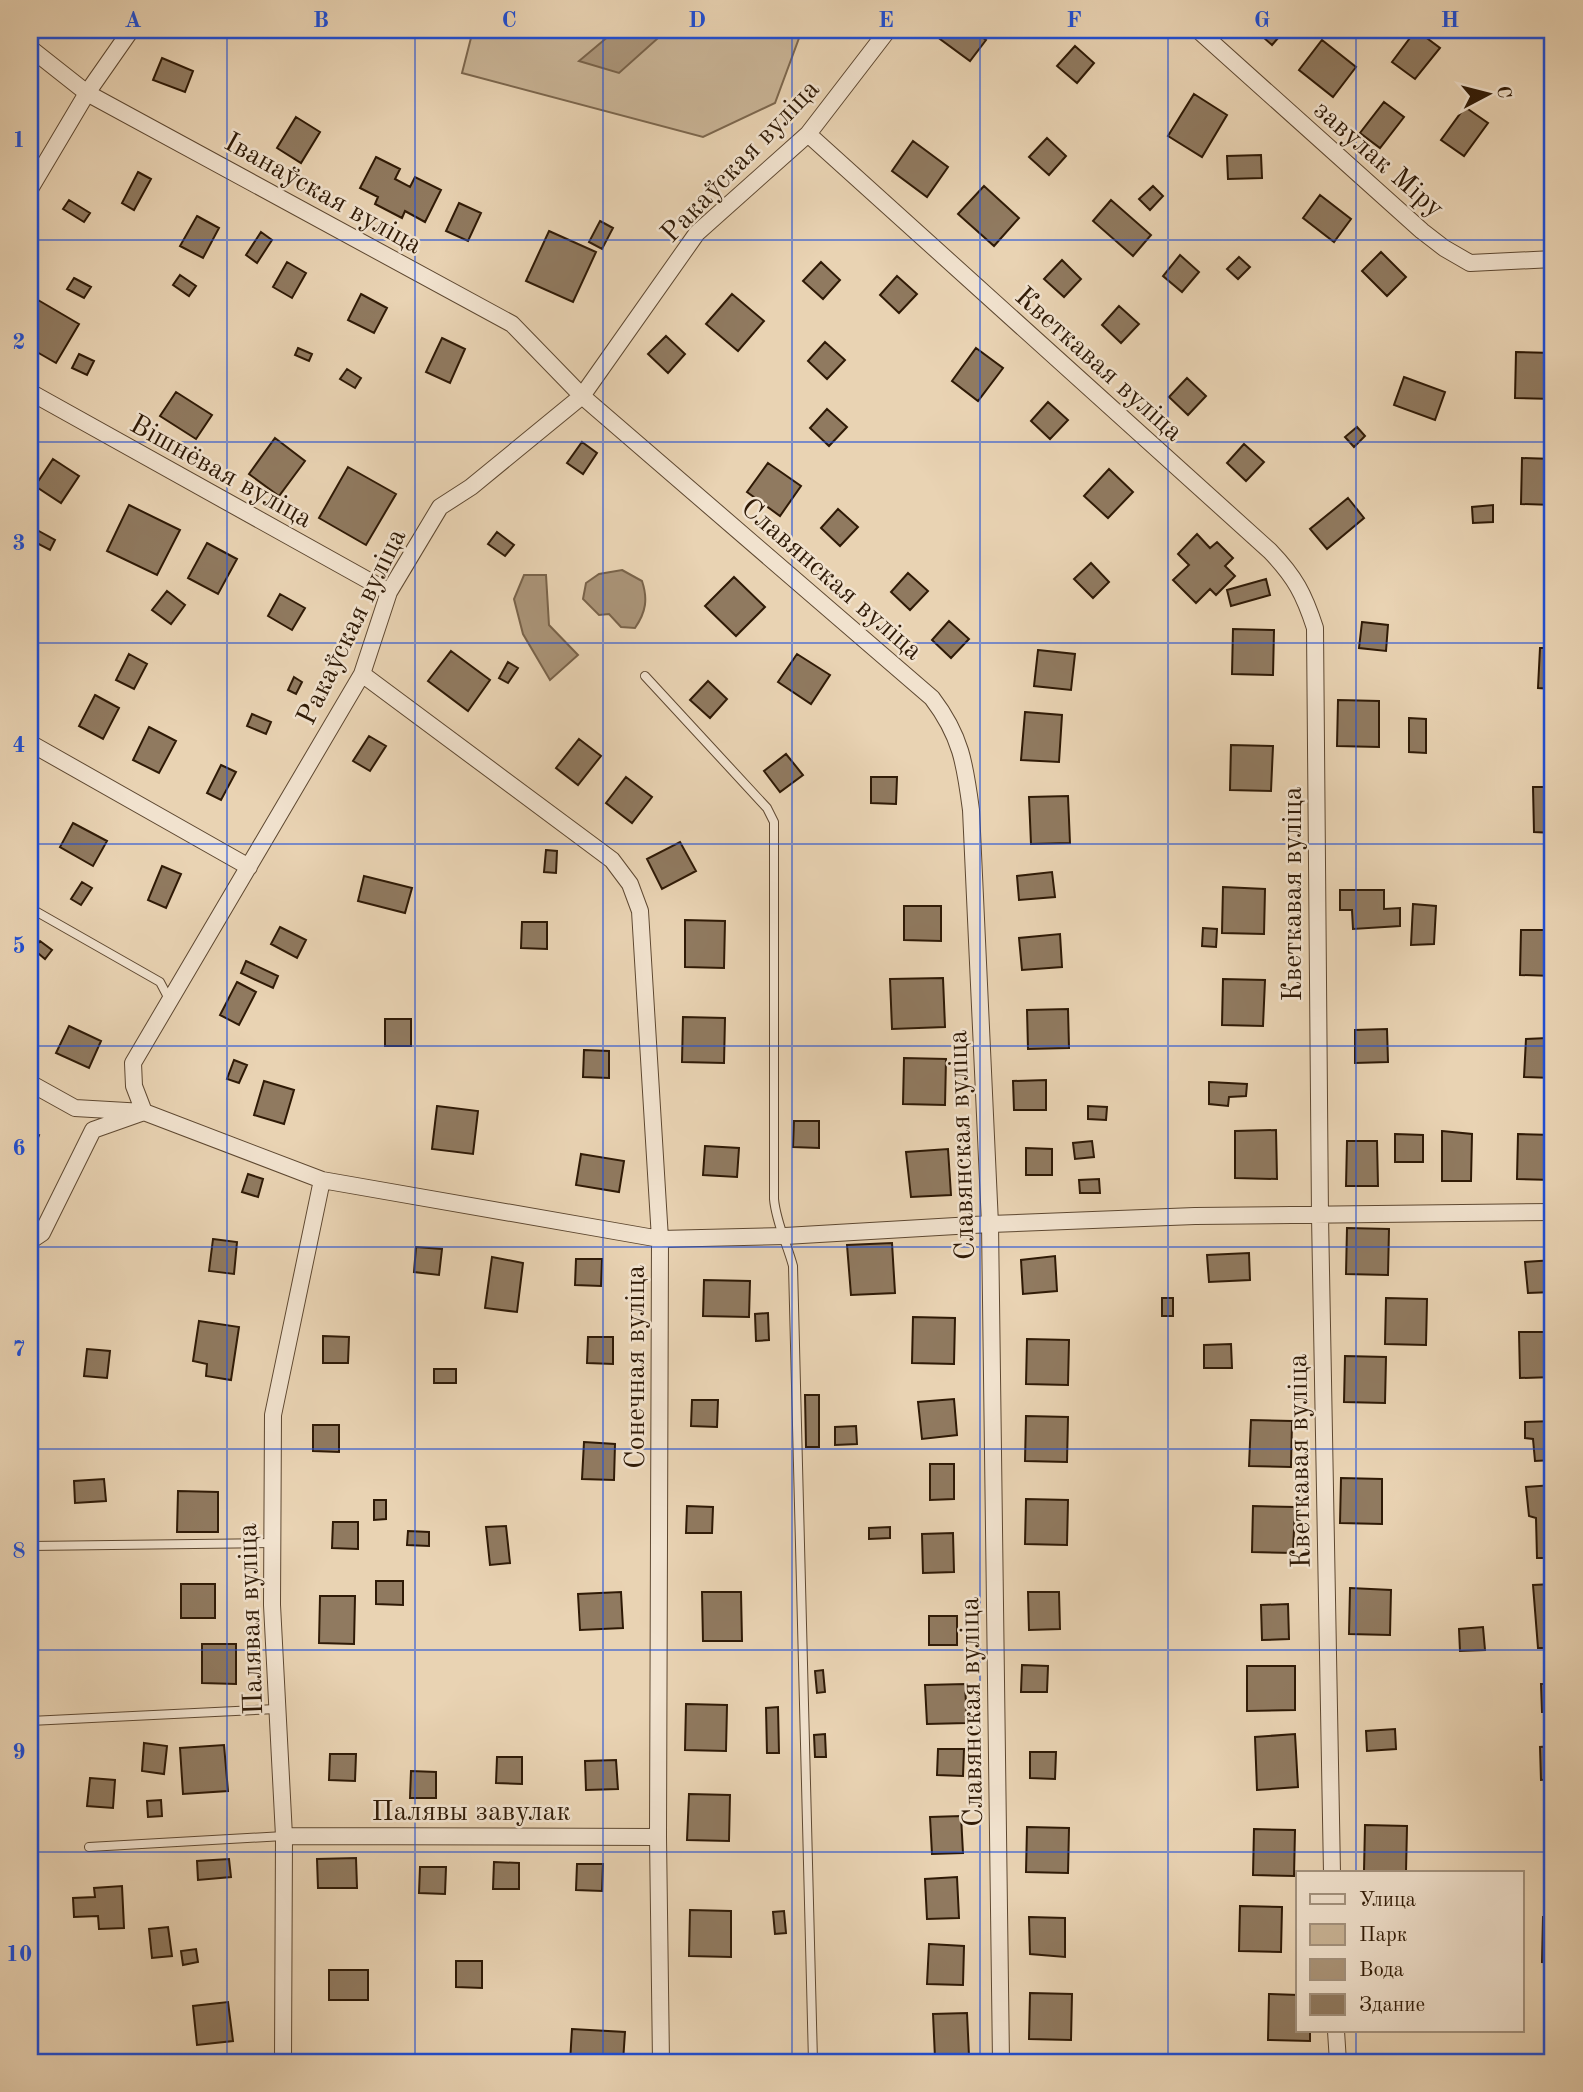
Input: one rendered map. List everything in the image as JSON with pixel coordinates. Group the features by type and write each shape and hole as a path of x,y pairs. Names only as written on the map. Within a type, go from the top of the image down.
{"street":[{"path":"30,189 87,93 131,30"},
{"name":"Ракаўская вуліца","path":"144,1112 134,1086 134,1063 362,674 389,592 440,507 471,487 582,396 697,233 808,134 888,30"},
{"name":"завулак Міру","path":"1198,30 1444,248 1470,263 1553,259"},
{"name":"Іванаўская вуліца","path":"30,48 87,93 512,324 582,396"},
{"name":"Кветкавая вуліца","path":"808,134 1270,551 1287,569 1304,594 1315,628 1320,1216 1332,1871"},
{"name":"Вішнёвая вуліца","path":"30,393 389,592"},
{"name":"Славянская вуліца","path":"582,396 932,698 948,719 957,738 971,810 990,1224 1001,2062"},
{"name":"Сонечная вуліца","path":"362,674 612,860 630,884 640,911 660,1239 658,1837 661,2062"},
{"path":"30,743 249,867"},
{"path":"30,1083 75,1108 144,1112 322,1180 660,1239 785,1236 1195,1216 1553,1212"},
{"path":"34,1236 93,1130 144,1112"},
{"name":"Палявая вуліца","path":"283,2062 284,1836 272,1543 274,1415 322,1180"},
{"name":"Палявы завулак","path":"284,1836 658,1837"},
{"path":"1336,2032 1338,2062"}],"lane":[{"path":"645,676 767,808 774,822 774,1199 776,1219 785,1236 793,1266 813,2062"},
{"path":"30,908 160,982 170,1001"},
{"path":"30,1546 272,1543"},
{"path":"30,1721 277,1709"},
{"path":"89,1847 284,1836"}],"green space":[{"path":"473,30 802,30 775,103 703,137 462,73"}],"water":[{"path":"616,30 667,30 619,73 579,61"},
{"path":"622,570 642,581 644,588 645,605 635,628 621,627 609,614 599,615 583,599 586,583 599,574"},
{"path":"524,575 546,575 549,625 578,655 550,680 523,634 514,599"}],"building":[{"path":"947,30 972,30 986,40 970,61 940,39"},
{"path":"1255,30 1285,30 1272,45"},
{"path":"1416,30 1440,48 1415,79 1392,62"},
{"path":"1322,40 1356,67 1333,97 1299,70"},
{"path":"1075,46 1094,63 1077,83 1057,66"},
{"path":"162,58 193,71 185,92 153,80"},
{"path":"1194,94 1227,115 1202,157 1168,136"},
{"path":"1384,102 1404,117 1380,148 1360,133"},
{"path":"1465,107 1488,123 1464,156 1441,140"},
{"path":"296,117 320,132 301,163 277,148"},
{"path":"1047,138 1066,156 1049,175 1029,157"},
{"path":"913,141 948,167 927,197 892,171"},
{"path":"1261,155 1262,178 1228,179 1227,156"},
{"path":"376,157 400,169 395,179 410,187 415,177 441,190 425,222 405,211 402,218 375,204 378,197 360,188"},
{"path":"138,172 151,179 134,210 122,203"},
{"path":"1549,177 1553,177 1553,240 1547,240"},
{"path":"984,186 1019,218 994,246 958,214"},
{"path":"1153,186 1163,196 1150,210 1139,199"},
{"path":"1320,195 1351,219 1334,242 1303,218"},
{"path":"69,200 90,213 84,222 63,209"},
{"path":"1111,200 1151,235 1133,256 1093,221"},
{"path":"459,203 481,213 468,241 446,231"},
{"path":"197,216 219,228 203,258 180,246"},
{"path":"600,221 613,228 602,249 589,242"},
{"path":"549,231 596,252 573,302 526,281"},
{"path":"261,232 272,240 257,263 246,255"},
{"path":"1381,252 1406,277 1387,296 1362,271"},
{"path":"1180,255 1199,272 1182,292 1163,276"},
{"path":"1239,257 1250,267 1238,279 1227,269"},
{"path":"1062,260 1081,279 1064,297 1044,279"},
{"path":"287,262 306,273 292,298 273,287"},
{"path":"821,262 840,280 823,299 803,281"},
{"path":"180,275 196,286 189,296 173,285"},
{"path":"897,276 917,294 899,313 880,295"},
{"path":"74,278 91,287 84,298 67,289"},
{"path":"361,294 387,308 374,333 348,320"},
{"path":"732,294 764,321 738,351 706,324"},
{"path":"38,300 79,324 56,363 30,348 30,314"},
{"path":"1119,306 1139,324 1121,343 1102,325"},
{"path":"666,336 685,354 668,373 648,354"},
{"path":"442,338 465,349 450,383 426,372"},
{"path":"825,342 845,360 827,379 808,361"},
{"path":"298,348 312,354 309,361 295,355"},
{"path":"976,348 1003,368 978,401 952,381"},
{"path":"1516,352 1553,353 1553,399 1515,398"},
{"path":"79,354 94,361 87,375 72,368"},
{"path":"347,369 361,378 355,388 340,379"},
{"path":"1404,377 1445,392 1435,420 1394,405"},
{"path":"1187,378 1206,396 1188,415 1169,397"},
{"path":"176,392 212,415 196,439 160,416"},
{"path":"1048,402 1068,420 1050,439 1031,421"},
{"path":"827,409 847,427 829,446 810,428"},
{"path":"1357,427 1365,436 1354,447 1345,437"},
{"path":"275,438 305,461 279,496 249,474"},
{"path":"582,442 597,453 583,474 567,463"},
{"path":"1244,444 1264,462 1246,481 1227,463"},
{"path":"1522,458 1553,459 1553,505 1521,504"},
{"path":"53,459 79,476 61,503 35,486"},
{"path":"768,463 801,486 780,516 747,492"},
{"path":"348,467 396,494 366,545 319,518"},
{"path":"1109,469 1133,492 1108,518 1084,496"},
{"path":"1348,498 1364,518 1327,549 1310,529"},
{"path":"129,505 180,530 157,575 107,551"},
{"path":"1493,505 1493,522 1473,523 1472,507"},
{"path":"838,509 858,527 840,546 821,528"},
{"path":"37,530 55,540 50,550 31,540"},
{"path":"497,532 514,545 505,556 488,544"},
{"path":"1197,534 1210,548 1217,542 1233,558 1225,566 1235,576 1216,595 1210,589 1196,603 1173,580 1189,565 1178,554"},
{"path":"207,543 237,559 218,594 188,578"},
{"path":"1544,562 1553,562 1553,588 1544,588"},
{"path":"1091,563 1109,582 1093,598 1074,579"},
{"path":"908,573 928,591 910,610 891,592"},
{"path":"734,577 765,607 736,636 705,606"},
{"path":"1266,579 1270,595 1231,606 1227,590"},
{"path":"167,591 185,605 171,624 152,610"},
{"path":"280,594 305,608 292,630 268,616"},
{"path":"949,621 969,639 951,658 932,640"},
{"path":"1362,622 1388,625 1386,651 1359,648"},
{"path":"1233,629 1274,630 1273,675 1232,674"},
{"path":"1540,648 1553,648 1553,689 1538,688"},
{"path":"1038,650 1075,654 1071,690 1034,686"},
{"path":"451,651 490,680 468,711 428,681"},
{"path":"129,654 147,664 134,689 116,680"},
{"path":"797,654 830,675 811,704 778,682"},
{"path":"508,662 518,668 508,683 499,678"},
{"path":"294,677 302,682 296,694 288,690"},
{"path":"708,681 727,699 710,718 690,700"},
{"path":"95,695 119,708 103,739 79,726"},
{"path":"1338,700 1379,701 1379,747 1337,746"},
{"path":"1025,712 1062,715 1059,762 1021,760"},
{"path":"252,714 271,722 266,734 247,726"},
{"path":"1409,718 1426,719 1426,753 1409,752"},
{"path":"149,727 176,741 159,773 133,760"},
{"path":"369,736 386,746 370,771 353,761"},
{"path":"579,739 601,756 578,785 556,768"},
{"path":"1231,745 1273,746 1271,791 1230,790"},
{"path":"786,754 803,775 780,792 764,771"},
{"path":"221,765 236,772 221,800 207,793"},
{"path":"626,777 652,797 632,823 606,803"},
{"path":"871,777 897,777 896,804 871,803"},
{"path":"1533,787 1553,787 1553,833 1534,832"},
{"path":"1068,796 1070,843 1031,844 1029,797"},
{"path":"73,823 107,841 93,866 60,847"},
{"path":"680,842 696,871 662,889 647,859"},
{"path":"546,850 557,851 556,873 544,872"},
{"path":"162,866 181,874 166,908 148,900"},
{"path":"1052,872 1055,897 1019,900 1017,876"},
{"path":"364,876 412,888 405,913 358,901"},
{"path":"82,882 92,888 81,905 71,899"},
{"path":"1223,887 1265,889 1264,934 1222,933"},
{"path":"1340,890 1384,890 1384,909 1400,908 1400,926 1353,929 1352,910 1340,910"},
{"path":"1413,904 1436,906 1434,944 1411,945"},
{"path":"904,906 941,906 941,941 904,940"},
{"path":"685,920 725,921 724,968 685,967"},
{"path":"522,922 547,922 547,949 521,948"},
{"path":"280,927 306,940 297,958 271,944"},
{"path":"1203,928 1217,929 1216,947 1202,946"},
{"path":"1521,930 1553,930 1553,976 1520,975"},
{"path":"1060,934 1062,967 1022,970 1019,938"},
{"path":"40,941 52,950 45,959 33,949"},
{"path":"246,961 278,976 273,988 241,973"},
{"path":"943,978 945,1027 892,1029 890,979"},
{"path":"1223,979 1265,980 1263,1026 1222,1025"},
{"path":"237,982 256,992 239,1025 220,1015"},
{"path":"1068,1009 1069,1048 1028,1049 1027,1010"},
{"path":"683,1017 725,1018 724,1063 682,1062"},
{"path":"385,1019 411,1019 411,1046 385,1046"},
{"path":"69,1026 101,1041 89,1068 56,1053"},
{"path":"1387,1029 1388,1062 1355,1063 1355,1030"},
{"path":"1547,1038 1546,1058 1553,1058 1553,1078 1524,1077 1526,1039"},
{"path":"584,1050 609,1051 609,1078 583,1077"},
{"path":"904,1058 946,1059 945,1105 903,1104"},
{"path":"234,1060 247,1065 239,1083 227,1079"},
{"path":"1046,1080 1046,1110 1014,1110 1013,1081"},
{"path":"264,1081 294,1090 284,1124 254,1115"},
{"path":"1209,1082 1247,1084 1246,1096 1229,1097 1228,1106 1209,1104"},
{"path":"437,1106 478,1111 473,1154 432,1149"},
{"path":"1088,1106 1107,1107 1106,1120 1088,1119"},
{"path":"794,1121 819,1121 819,1148 793,1147"},
{"path":"1276,1130 1277,1179 1235,1178 1235,1131"},
{"path":"1442,1131 1472,1134 1471,1181 1442,1181"},
{"path":"30,1132 39,1135 30,1159"},
{"path":"1395,1134 1423,1135 1423,1162 1395,1162"},
{"path":"1518,1134 1553,1135 1553,1180 1517,1179"},
{"path":"1092,1141 1094,1157 1075,1159 1073,1143"},
{"path":"1347,1141 1377,1141 1378,1186 1346,1186"},
{"path":"705,1146 739,1148 737,1177 703,1175"},
{"path":"1026,1148 1052,1149 1052,1175 1026,1175"},
{"path":"948,1149 951,1195 911,1197 906,1152"},
{"path":"581,1154 624,1161 619,1192 576,1185"},
{"path":"248,1174 263,1179 258,1197 242,1192"},
{"path":"1099,1179 1100,1193 1080,1193 1079,1180"},
{"path":"1347,1228 1389,1229 1388,1275 1346,1274"},
{"path":"213,1239 237,1242 234,1274 209,1271"},
{"path":"892,1243 895,1293 851,1295 847,1245"},
{"path":"416,1247 442,1249 439,1275 414,1272"},
{"path":"1249,1253 1250,1280 1209,1282 1207,1255"},
{"path":"1055,1256 1057,1291 1023,1294 1021,1260"},
{"path":"492,1257 523,1263 517,1312 485,1308"},
{"path":"576,1259 602,1259 601,1286 575,1285"},
{"path":"1553,1260 1553,1292 1528,1293 1525,1262"},
{"path":"704,1280 750,1281 749,1317 703,1316"},
{"path":"1162,1298 1173,1298 1173,1316 1162,1316"},
{"path":"1386,1298 1427,1299 1426,1345 1385,1344"},
{"path":"768,1313 769,1340 756,1341 755,1314"},
{"path":"913,1317 955,1318 954,1364 912,1363"},
{"path":"199,1321 239,1327 231,1380 206,1376 207,1364 193,1361"},
{"path":"1519,1332 1553,1332 1553,1377 1520,1378"},
{"path":"323,1336 349,1337 348,1363 323,1363"},
{"path":"588,1337 613,1337 613,1364 587,1363"},
{"path":"1027,1339 1069,1340 1068,1385 1026,1384"},
{"path":"1231,1344 1232,1368 1204,1368 1204,1345"},
{"path":"87,1349 110,1351 107,1378 84,1376"},
{"path":"1345,1356 1386,1357 1385,1403 1344,1402"},
{"path":"434,1369 456,1369 456,1383 434,1383"},
{"path":"805,1395 819,1395 819,1447 806,1447"},
{"path":"954,1399 957,1435 922,1439 918,1402"},
{"path":"692,1400 718,1400 717,1427 691,1426"},
{"path":"1026,1416 1068,1417 1067,1462 1025,1461"},
{"path":"1251,1420 1292,1421 1291,1467 1249,1466"},
{"path":"1553,1421 1553,1460 1535,1461 1533,1439 1525,1438 1525,1422"},
{"path":"313,1425 339,1425 339,1452 313,1451"},
{"path":"856,1426 857,1444 835,1445 835,1427"},
{"path":"584,1442 615,1444 614,1480 582,1479"},
{"path":"930,1464 954,1464 954,1499 930,1500"},
{"path":"1341,1478 1382,1479 1382,1524 1340,1523"},
{"path":"104,1479 106,1501 75,1503 74,1481"},
{"path":"1553,1485 1553,1558 1537,1558 1536,1518 1529,1516 1526,1487"},
{"path":"178,1491 218,1492 218,1532 177,1532"},
{"path":"1026,1499 1068,1500 1067,1545 1025,1544"},
{"path":"374,1500 386,1500 386,1519 374,1520"},
{"path":"687,1506 713,1507 712,1533 686,1533"},
{"path":"1253,1506 1295,1507 1293,1553 1252,1552"},
{"path":"333,1522 358,1522 358,1549 332,1548"},
{"path":"506,1526 510,1563 490,1565 486,1527"},
{"path":"890,1527 890,1538 869,1539 869,1528"},
{"path":"408,1531 429,1532 429,1546 407,1545"},
{"path":"953,1533 954,1572 923,1573 922,1534"},
{"path":"376,1581 403,1581 403,1605 376,1604"},
{"path":"181,1584 215,1584 215,1618 181,1618"},
{"path":"1553,1584 1553,1648 1538,1648 1533,1585"},
{"path":"1350,1588 1391,1590 1390,1635 1349,1634"},
{"path":"621,1592 623,1628 580,1630 578,1594"},
{"path":"702,1592 741,1592 742,1641 703,1641"},
{"path":"1028,1592 1059,1592 1060,1629 1029,1630"},
{"path":"320,1596 355,1596 354,1644 319,1643"},
{"path":"1288,1604 1289,1639 1262,1640 1261,1605"},
{"path":"929,1616 957,1616 957,1645 929,1645"},
{"path":"1483,1627 1485,1650 1460,1651 1459,1629"},
{"path":"202,1644 236,1644 236,1684 202,1683"},
{"path":"1547,1664 1553,1664 1553,1712 1542,1712 1541,1684 1547,1684"},
{"path":"1022,1665 1048,1666 1047,1692 1021,1692"},
{"path":"1247,1666 1295,1666 1295,1710 1247,1711"},
{"path":"823,1670 825,1692 817,1693 815,1671"},
{"path":"965,1684 967,1723 927,1724 925,1685"},
{"path":"686,1704 727,1705 726,1751 685,1750"},
{"path":"778,1707 779,1753 767,1753 766,1708"},
{"path":"1395,1729 1396,1749 1367,1751 1366,1731"},
{"path":"825,1734 826,1757 815,1757 814,1735"},
{"path":"1295,1734 1298,1787 1257,1790 1255,1737"},
{"path":"144,1743 167,1746 164,1774 142,1771"},
{"path":"224,1745 228,1791 183,1794 180,1748"},
{"path":"1553,1746 1553,1779 1541,1780 1540,1747"},
{"path":"938,1749 964,1749 963,1776 937,1775"},
{"path":"1030,1752 1056,1752 1055,1779 1030,1778"},
{"path":"330,1754 356,1754 355,1781 329,1780"},
{"path":"497,1757 522,1757 522,1784 496,1783"},
{"path":"616,1760 618,1789 586,1790 585,1761"},
{"path":"411,1771 436,1772 436,1798 410,1798"},
{"path":"90,1778 115,1780 113,1808 87,1806"},
{"path":"689,1794 730,1795 729,1841 687,1840"},
{"path":"161,1800 162,1816 148,1817 147,1801"},
{"path":"961,1816 963,1853 932,1854 930,1817"},
{"path":"1365,1825 1407,1826 1406,1871 1364,1871"},
{"path":"1027,1827 1069,1828 1068,1873 1026,1872"},
{"path":"1254,1829 1295,1830 1294,1876 1253,1875"},
{"path":"1553,1832 1553,1864 1548,1865 1545,1833"},
{"path":"356,1858 357,1888 318,1888 317,1859"},
{"path":"229,1859 231,1877 198,1880 197,1861"},
{"path":"494,1862 519,1863 519,1889 493,1889"},
{"path":"577,1864 603,1864 602,1891 576,1890"},
{"path":"420,1867 446,1867 445,1894 419,1893"},
{"path":"957,1877 959,1918 927,1919 925,1879"},
{"path":"122,1886 124,1928 99,1929 98,1916 74,1917 73,1898 95,1897 94,1888"},
{"path":"1240,1906 1282,1907 1281,1952 1239,1951"},
{"path":"690,1910 731,1911 731,1957 689,1956"},
{"path":"784,1911 786,1933 775,1934 773,1912"},
{"path":"1029,1917 1065,1918 1065,1957 1030,1954"},
{"path":"1543,1917 1553,1917 1553,1963 1542,1962"},
{"path":"168,1927 172,1956 152,1958 149,1929"},
{"path":"929,1944 964,1946 963,1985 927,1984"},
{"path":"196,1949 198,1962 183,1965 181,1951"},
{"path":"456,1961 482,1961 482,1988 456,1987"},
{"path":"329,1970 368,1970 368,2000 329,2000"},
{"path":"1547,1984 1553,1984 1553,2030 1546,2030"},
{"path":"1030,1993 1072,1994 1071,2040 1029,2039"},
{"path":"1269,1994 1296,1995 1296,2032 1310,2032 1310,2041 1268,2040"},
{"path":"228,2002 233,2041 197,2045 193,2006"},
{"path":"967,2013 969,2056 935,2058 933,2014"},
{"path":"572,2029 625,2032 623,2062 570,2062"},
{"path":"735,2059 735,2062 709,2062 709,2060"}]}
